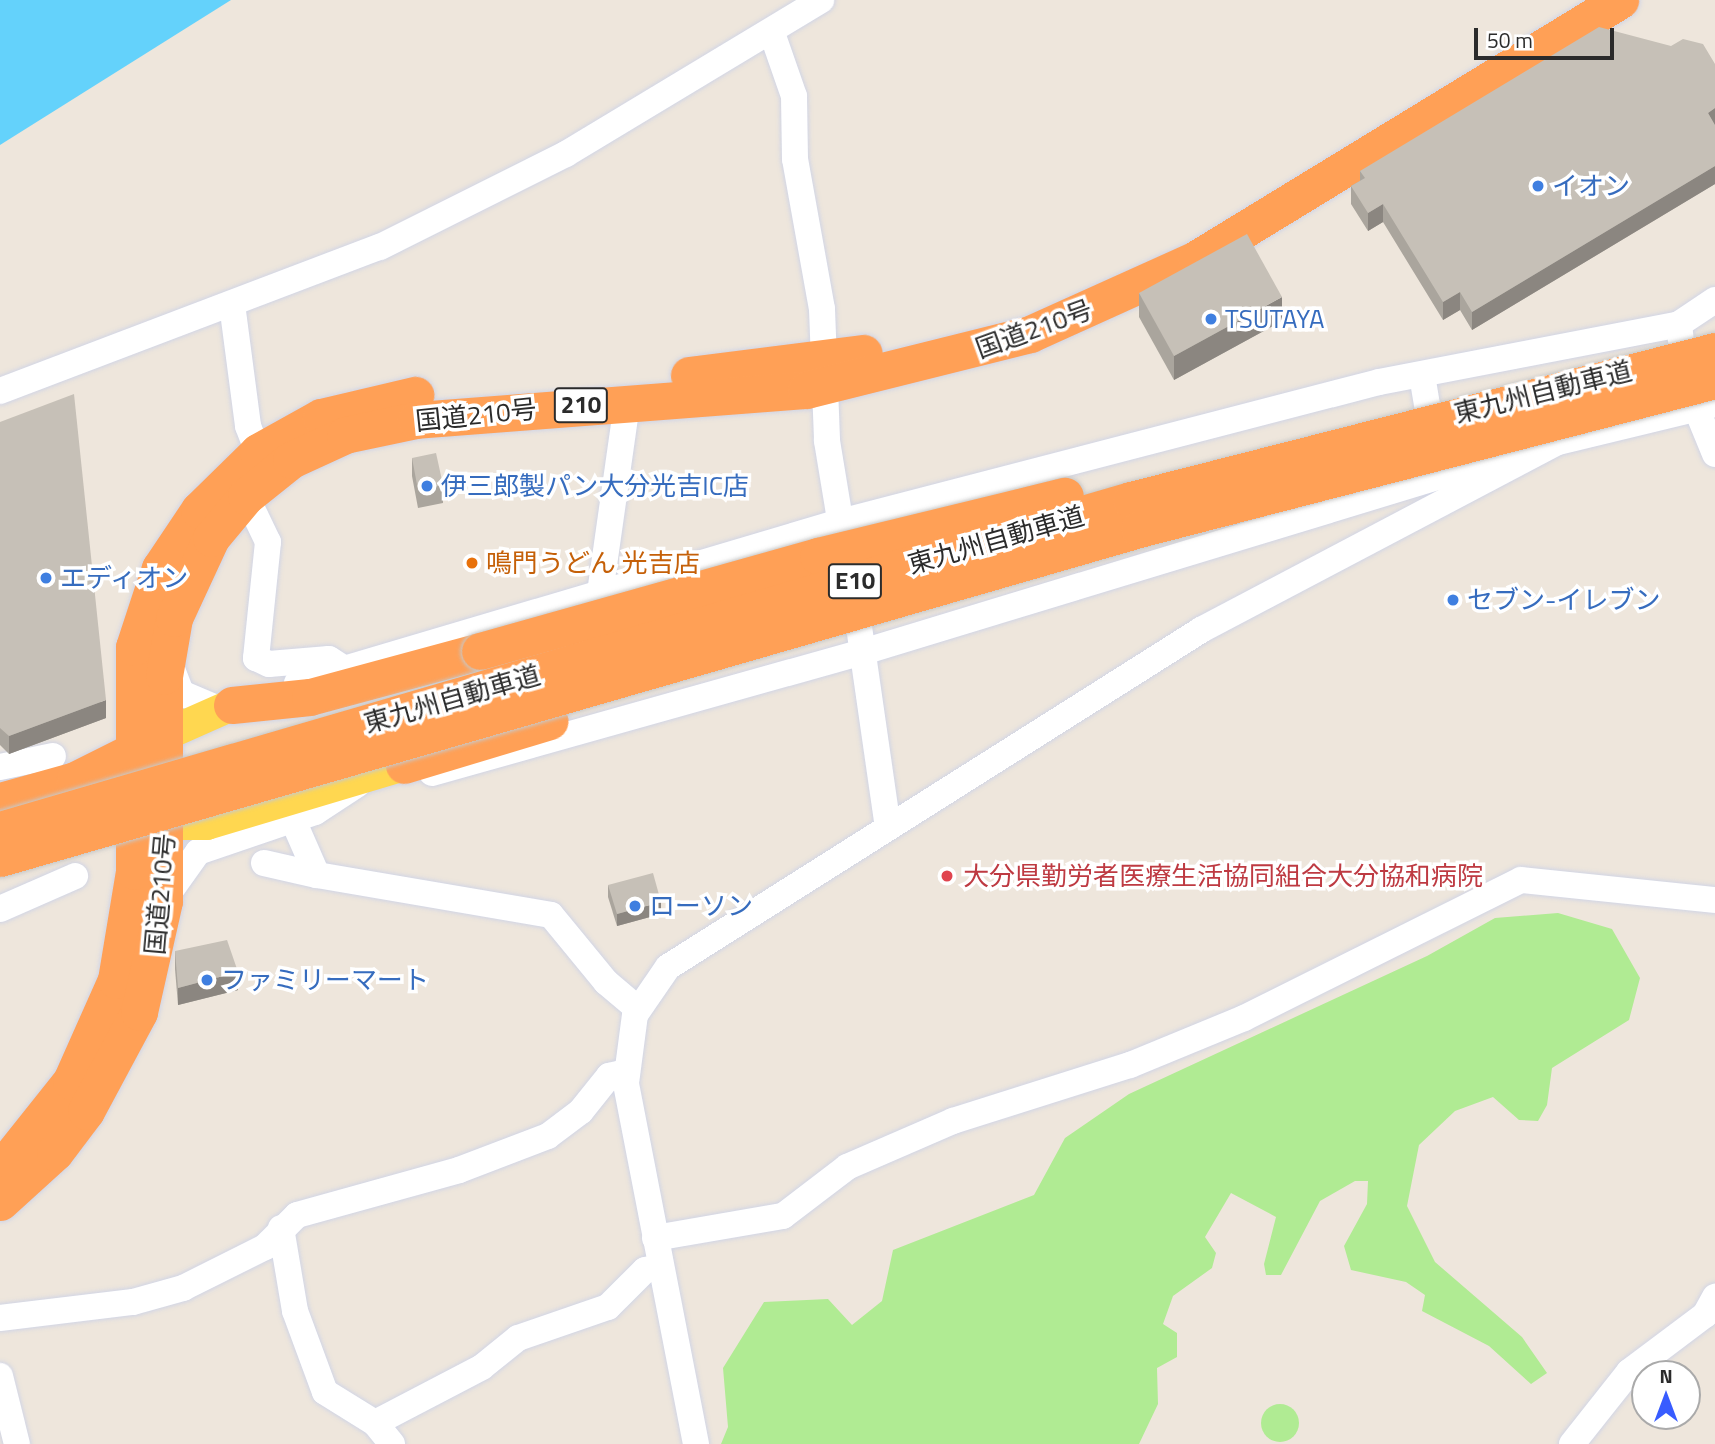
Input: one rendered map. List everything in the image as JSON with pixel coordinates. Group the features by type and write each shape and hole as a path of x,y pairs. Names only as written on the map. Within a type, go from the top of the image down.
{"highway":[{"name":"国道210号","path":"131,762 134,647 152,586 199,510 258,452 321,417 391,398 826,373 985,323 1114,275 1573,0"},
{"name":"国道210号","path":"0,1202 55,1152 122,1053 154,966 148,901 164,734 167,645 194,565 247,496 291,460 378,427 627,403 826,373 1030,334 1160,278 1620,0"},
{"name":"東九州自動車道","path":"0,833 1131,500 1619,373 1715,351"},
{"path":"225,707 310,697 1005,510 1440,405 1619,373"},
{"name":"東九州自動車道","path":"0,858 1139,528 1514,428 1715,380"},
{"path":"404,765 1143,551 1514,428"},
{"path":"0,801 64,768 131,762 149,779 155,818 48,822 0,833"},
{"path":"48,822 87,827 114,842 148,901"},
{"name":"国道210号","path":"0,1170 39,1129 85,1057 148,901"}],"main road":[{"path":"131,762 164,734 225,707"},
{"path":"155,818 206,824 368,778 404,765"}],"street":[{"path":"0,391 380,247 496,192 772,33 821,0"},
{"path":"772,33 792,85 795,159 826,373 840,522 866,651 876,780 888,827"},
{"path":"167,645 181,693 225,707 343,668 840,522 1422,375 1679,324 1715,299"},
{"path":"232,304 248,426 258,452"},
{"path":"1679,324 1715,454"},
{"path":"1407,527 1430,500 1439,473 1422,375"},
{"path":"600,593 627,403"},
{"path":"404,765 438,774 866,651 1439,473 1704,407"},
{"path":"696,1444 654,1238 626,1072 638,1009 656,979 698,942 888,827 1189,636 1407,527 1558,442"},
{"path":"247,496 268,542 257,659 269,664 329,659 343,668"},
{"path":"0,767 64,768"},
{"path":"148,901 198,852 293,820 368,778"},
{"path":"293,820 317,875"},
{"path":"264,863 317,875 551,915 606,982 638,1009"},
{"path":"0,909 75,877"},
{"path":"654,1238 783,1216 847,1167 953,1121 1130,1065 1244,1018 1521,880 1715,900"},
{"path":"0,1318 166,1293 258,1251 281,1228 318,1207 459,1170 548,1136 581,1111 609,1076 626,1072"},
{"path":"281,1228 295,1311 319,1380 341,1406 375,1423 392,1444"},
{"path":"375,1423 490,1362 518,1338 608,1307 645,1270 660,1267"},
{"path":"1572,1444 1629,1371 1705,1315 1715,1297"},
{"path":"0,1376 17,1444"}],"green space":[{"path":"1558,913 1612,929 1640,978 1629,1020 1552,1068 1547,1105 1538,1121 1519,1120 1493,1097 1455,1111 1419,1145 1407,1206 1435,1262 1522,1337 1547,1373 1531,1384 1489,1346 1422,1311 1425,1295 1406,1282 1351,1270 1344,1246 1367,1204 1368,1181 1355,1181 1320,1201 1281,1275 1266,1275 1264,1264 1276,1217 1231,1193 1205,1237 1216,1253 1212,1268 1173,1296 1163,1324 1177,1333 1177,1357 1157,1368 1158,1404 1139,1444 721,1444 728,1427 723,1368 764,1302 828,1299 852,1325 882,1301 893,1250 1034,1195 1065,1138 1129,1094 1427,956 1495,918"},
{"path":"1280,1404 1294,1409 1299,1423 1294,1437 1280,1442 1266,1437 1261,1423 1266,1409"}],"water":[{"path":"0,0 231,0 0,145"}],"building":[{"name":"イオン","path":"1599,27 1671,46 1683,39 1703,44 1715,64 1715,108 1708,113 1715,125 1715,166 1472,312 1460,292 1443,302 1383,204 1368,213 1351,186 1365,178 1360,171"},
{"name":"TSUTAYA","path":"1247,234 1282,297 1174,356 1139,293"},
{"name":"エディオン","path":"74,394 106,700 9,736 0,728 0,422"},
{"path":"436,453 443,485 418,490 412,458"},
{"path":"653,873 661,902 617,914 608,885"},
{"path":"227,940 238,972 178,988 175,951"}],"place":[{"name":"イオン","path":"1538,186"},
{"name":"TSUTAYA","path":"1211,319"},
{"name":"伊三郎製パン大分光吉IC店","path":"427,486"},
{"name":"鳴門うどん 光吉店","path":"472,563"},
{"name":"エディオン","path":"46,578"},
{"name":"セブン-イレブン","path":"1453,600"},
{"name":"大分県勤労者医療生活協同組合大分協和病院","path":"947,876"},
{"name":"ローソン","path":"635,906"},
{"name":"ファミリーマート","path":"207,980"}]}
